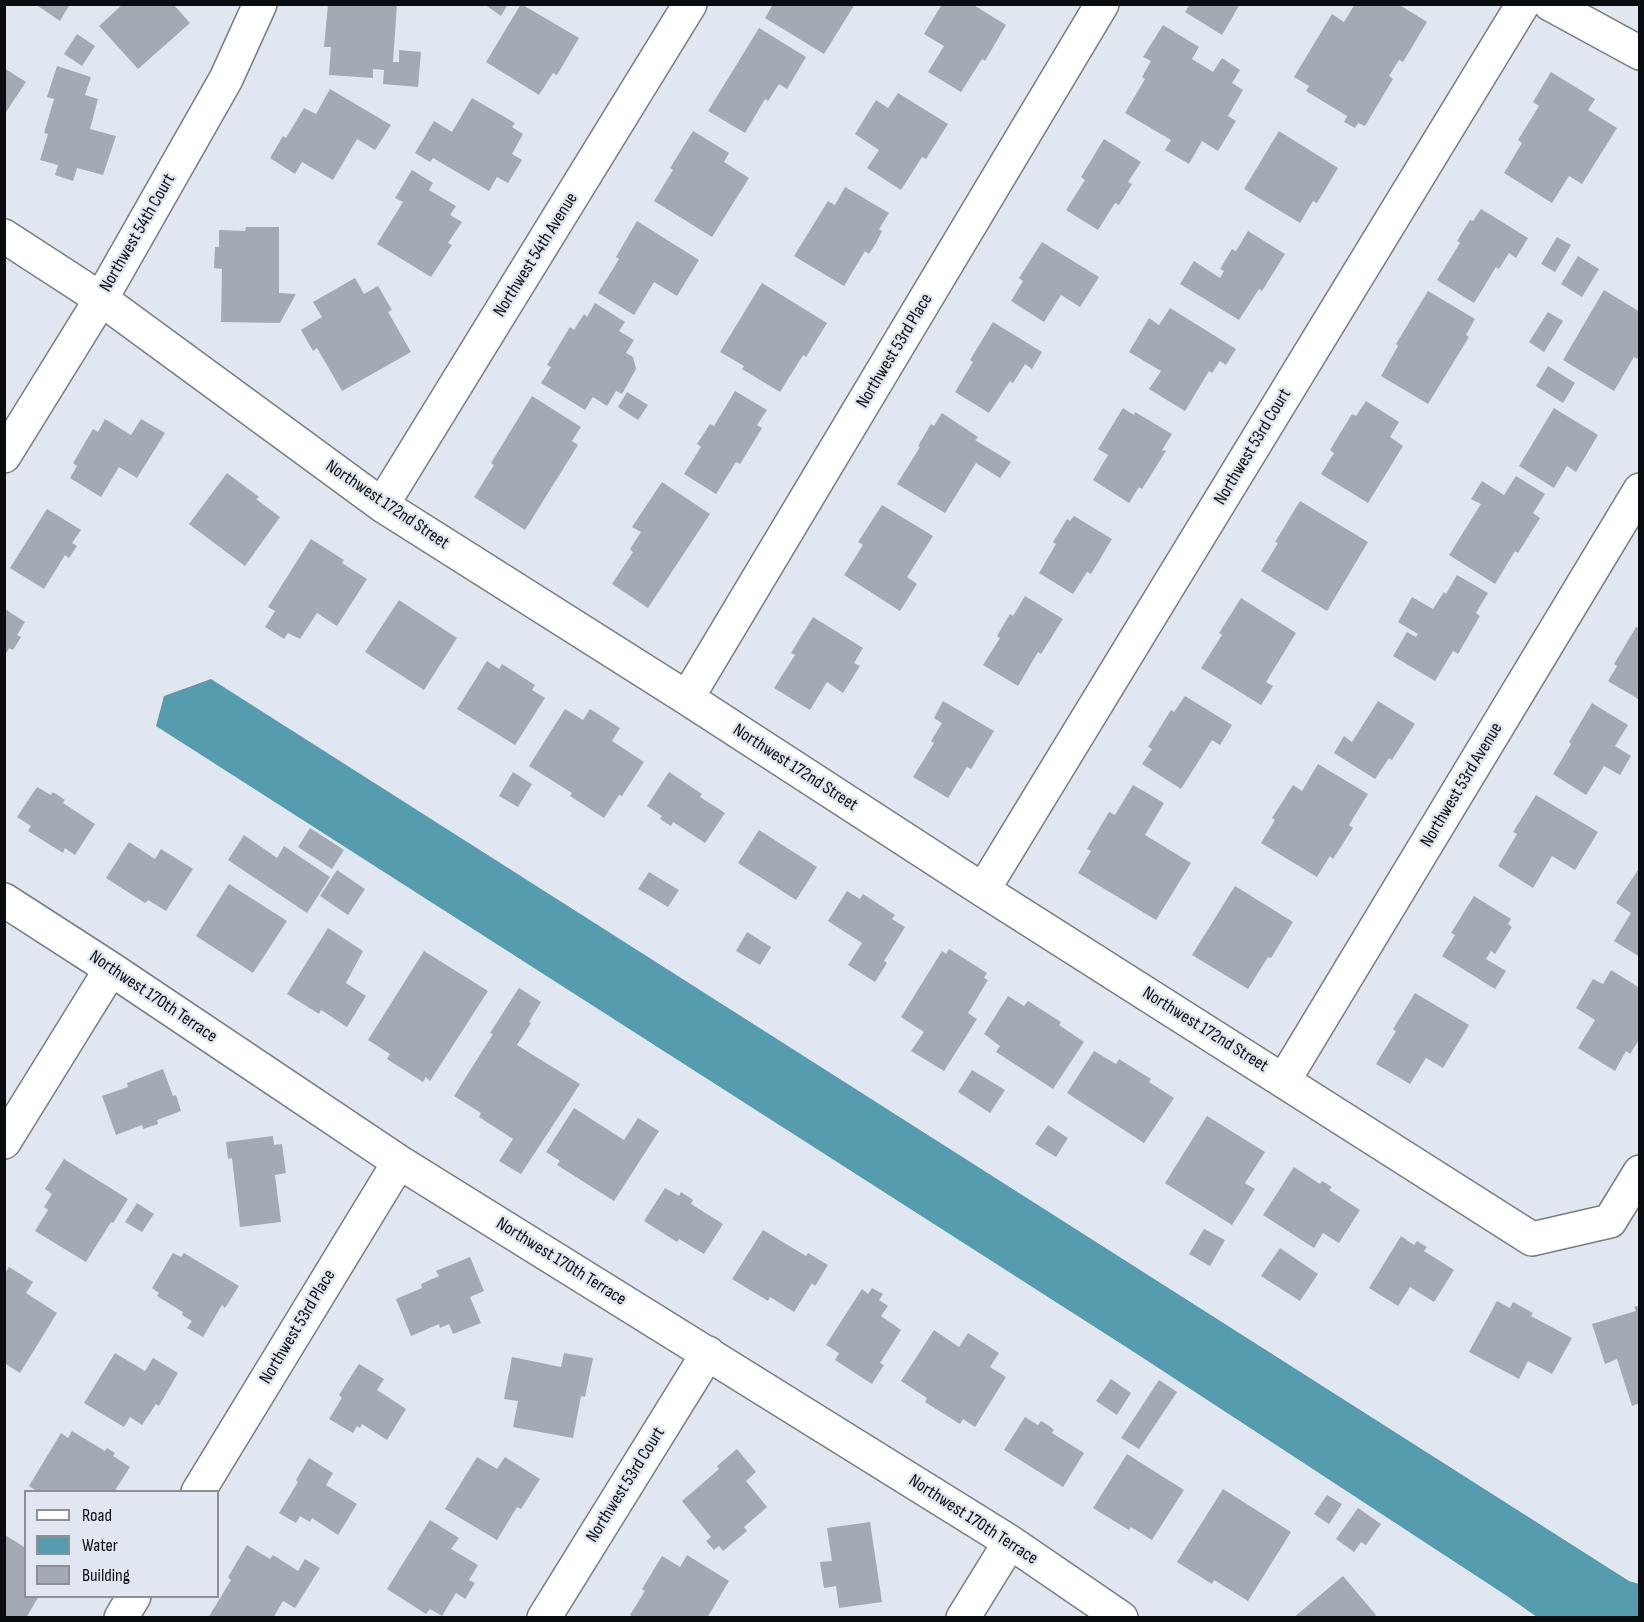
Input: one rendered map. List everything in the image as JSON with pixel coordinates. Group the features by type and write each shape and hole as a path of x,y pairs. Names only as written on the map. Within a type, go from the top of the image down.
{"street":[{"name":"Northwest 54th Court","path":"4,456 101,298 226,79 260,4"},
{"name":"Northwest 54th Avenue","path":"382,505 690,4"},
{"name":"Northwest 53rd Place","path":"687,698 1102,4"},
{"name":"Northwest 53rd Court","path":"983,890 1523,4"},
{"path":"1550,4 1640,53"},
{"name":"Northwest 172nd Street","path":"4,236 101,298 382,505 1532,1239 1610,1221 1640,1172"},
{"name":"Northwest 53rd Avenue","path":"1284,1080 1640,490"},
{"name":"Northwest 170th Terrace","path":"4,900 399,1162 1010,1542 1121,1617"},
{"path":"4,1142 111,969"},
{"name":"Northwest 53rd Place","path":"199,1490 399,1162"},
{"name":"Northwest 53rd Court","path":"544,1617 708,1353"},
{"path":"963,1617 1010,1542"},
{"path":"121,1617 133,1598"}],"water":[{"path":"211,679 1629,1581 1639,1584 1639,1617 1537,1617 1137,1354 156,726 164,696"}],"building":[{"path":"35,4 70,4 60,21"},
{"path":"123,4 173,4 190,23 138,69 99,26"},
{"path":"328,4 397,4 393,62 399,62 399,50 421,52 418,87 383,84 384,70 373,69 373,78 329,75 331,47 324,47"},
{"path":"484,4 508,4 501,16"},
{"path":"521,4 579,38 557,75 553,73 539,95 486,62"},
{"path":"773,4 855,4 824,54 765,18"},
{"path":"942,4 972,4 1006,25 985,61 982,59 961,92 928,72 944,46 924,34"},
{"path":"1190,4 1240,4 1222,35 1185,12"},
{"path":"1355,4 1398,4 1427,22 1403,62 1399,60 1389,76 1393,79 1365,126 1358,123 1355,128 1344,122 1347,116 1306,91 1309,86 1294,77 1332,14 1344,22"},
{"path":"1163,25 1199,47 1192,59 1213,72 1222,58 1240,70 1232,83 1243,90 1228,116 1236,121 1218,151 1202,141 1189,164 1165,150 1171,140 1125,113 1145,79 1142,77 1151,61 1143,57"},
{"path":"759,28 806,57 787,89 779,84 768,101 765,99 745,133 708,111"},
{"path":"77,34 95,46 82,66 64,54"},
{"path":"57,66 91,77 85,95 98,99 90,129 116,136 103,175 77,168 73,181 55,175 58,165 40,160 48,134 44,133 54,99 47,97"},
{"path":"4,68 26,82 4,115"},
{"path":"1551,72 1595,99 1588,110 1617,128 1582,184 1569,176 1552,203 1504,173 1522,143 1518,140 1539,106 1533,102"},
{"path":"330,89 391,125 375,150 357,139 333,180 302,162 295,174 270,158 283,136 286,138 304,108 316,114"},
{"path":"898,93 948,124 926,159 922,157 901,190 867,168 879,150 855,134 876,100 888,108"},
{"path":"472,98 515,123 512,127 523,134 512,154 522,160 508,183 497,177 489,191 433,158 430,162 415,153 434,121 452,132"},
{"path":"693,131 729,153 724,162 749,178 712,237 654,201 673,170 670,168"},
{"path":"1279,131 1338,168 1317,203 1313,201 1300,223 1244,189"},
{"path":"1104,139 1141,162 1128,182 1132,184 1119,205 1115,203 1098,230 1066,210 1085,180 1081,177"},
{"path":"412,170 433,183 429,190 456,206 450,215 462,222 448,243 452,245 431,277 377,244 403,202 395,198"},
{"path":"845,187 889,213 879,229 882,231 876,243 869,254 865,251 844,286 794,256 828,201 835,205"},
{"path":"1481,209 1528,238 1516,258 1509,253 1499,269 1496,267 1474,303 1437,280 1460,243 1457,241 1470,220 1473,221"},
{"path":"637,221 699,260 677,296 654,282 634,315 598,293 619,259 616,257"},
{"path":"246,227 279,227 279,293 296,294 280,323 221,322 222,269 214,268 215,247 219,247 219,230 245,231"},
{"path":"1248,231 1285,254 1262,291 1259,289 1239,320 1180,284 1194,261 1220,278 1224,271 1220,269 1232,249 1236,251"},
{"path":"1557,237 1571,245 1555,272 1541,264"},
{"path":"1042,242 1099,277 1080,307 1061,295 1044,322 1011,301 1023,281 1019,278"},
{"path":"1578,256 1599,269 1582,297 1561,284"},
{"path":"355,278 364,294 378,286 392,310 388,312 411,352 342,391 317,348 313,351 301,330 322,317 313,302"},
{"path":"762,283 827,323 806,357 803,355 780,392 742,369 744,366 720,352"},
{"path":"1604,290 1640,312 1640,354 1637,359 1634,357 1614,391 1563,360"},
{"path":"1428,291 1475,319 1466,335 1469,337 1428,404 1381,376 1398,346 1396,344"},
{"path":"595,303 625,322 619,331 634,340 626,353 633,357 636,369 622,394 616,391 607,406 593,397 585,410 541,383 551,367 547,365 570,327 574,330 584,314 587,317"},
{"path":"1170,308 1236,349 1226,365 1220,361 1212,373 1209,371 1185,411 1149,389 1161,371 1129,352 1149,318 1159,325"},
{"path":"1548,312 1563,321 1544,352 1529,342"},
{"path":"993,322 1042,352 1032,369 1025,364 1013,383 1010,381 989,413 955,392 973,362 970,360"},
{"path":"1548,366 1575,383 1563,403 1536,386"},
{"path":"735,391 767,410 757,425 762,428 740,464 736,462 716,494 684,474 701,447 697,444 710,424 714,426"},
{"path":"627,392 648,405 638,420 618,407"},
{"path":"532,396 581,427 572,441 578,445 525,530 474,497 494,465 491,463"},
{"path":"1366,401 1399,422 1390,437 1403,446 1368,503 1321,474 1334,453 1330,450 1352,414 1356,416"},
{"path":"1123,408 1134,415 1135,412 1172,434 1162,450 1166,451 1142,489 1139,487 1129,503 1093,480 1108,455 1098,449"},
{"path":"1554,408 1598,435 1576,472 1567,466 1554,488 1519,466"},
{"path":"942,413 978,437 975,440 1011,462 1000,478 976,463 945,513 897,484 931,424 934,426"},
{"path":"105,419 131,435 141,419 165,433 137,478 119,467 101,497 70,478 77,466 73,463 93,429 98,432"},
{"path":"227,473 259,497 256,499 280,517 245,566 189,524"},
{"path":"1516,476 1545,494 1533,513 1540,518 1518,553 1515,551 1495,584 1449,555 1481,504 1471,499 1482,481 1504,495"},
{"path":"662,482 710,514 648,608 612,584 633,552 630,549 641,532 632,527"},
{"path":"1300,501 1368,542 1327,611 1261,571 1278,543 1275,542"},
{"path":"882,505 933,536 907,577 917,584 900,611 844,575 863,545 858,542"},
{"path":"47,509 81,530 72,543 77,546 69,558 65,555 44,589 10,568"},
{"path":"1074,516 1112,539 1091,574 1087,572 1073,594 1039,573 1056,544 1053,542 1067,519 1070,521"},
{"path":"311,539 344,560 342,563 367,579 337,626 317,613 300,639 288,633 284,639 265,627 275,611 268,607"},
{"path":"1457,575 1488,593 1476,613 1480,616 1458,654 1453,651 1435,681 1393,656 1407,632 1416,637 1418,634 1398,622 1412,597 1433,609 1444,592 1446,594"},
{"path":"1025,596 1063,619 1041,654 1038,652 1018,686 983,665 1000,638 997,636 1010,614 1013,616"},
{"path":"1241,598 1296,633 1266,682 1273,686 1261,705 1201,668 1222,635 1219,633"},
{"path":"399,600 457,638 424,690 365,652"},
{"path":"5,609 25,622 17,635 21,637 13,650 9,648 5,656"},
{"path":"813,617 863,648 854,663 860,666 843,693 827,682 810,710 774,688 795,655 791,653"},
{"path":"1636,627 1640,628 1640,700 1608,681 1617,666 1614,664"},
{"path":"487,661 499,669 502,664 535,685 532,690 545,698 515,745 457,709"},
{"path":"1185,696 1232,725 1220,745 1212,740 1181,789 1142,764 1152,749 1148,747 1171,710 1174,712"},
{"path":"943,701 994,731 971,769 967,767 948,798 913,777 934,743 931,741 942,723 934,718"},
{"path":"1378,701 1415,724 1392,760 1389,758 1375,779 1334,753 1344,736 1352,742"},
{"path":"1592,703 1628,725 1615,746 1631,756 1620,775 1604,766 1586,795 1553,774"},
{"path":"565,709 583,720 590,709 620,728 612,741 644,762 622,796 619,795 604,818 570,796 572,793 529,766"},
{"path":"1318,764 1368,794 1349,825 1353,828 1333,859 1330,856 1317,877 1261,843 1275,820 1272,818 1293,785 1302,791"},
{"path":"513,772 532,784 518,807 499,796"},
{"path":"669,772 702,794 700,797 725,813 705,843 673,822 671,826 660,819 662,816 647,806"},
{"path":"1133,785 1164,803 1145,835 1191,863 1156,920 1078,873 1091,851 1087,849 1109,812 1115,815"},
{"path":"37,787 51,795 53,792 65,800 63,803 95,824 75,855 65,848 63,853 28,831 31,826 17,817"},
{"path":"1536,795 1598,832 1575,870 1552,856 1533,888 1498,866 1517,834 1513,832"},
{"path":"310,828 344,850 332,869 298,847"},
{"path":"759,830 817,867 796,900 738,863"},
{"path":"244,835 277,858 284,846 330,877 307,913 228,860"},
{"path":"129,842 155,859 161,849 193,869 166,911 148,900 145,903 106,878"},
{"path":"1640,867 1640,957 1614,941 1631,913 1616,903"},
{"path":"337,870 365,889 348,915 320,896"},
{"path":"649,872 679,890 668,907 638,889"},
{"path":"229,884 287,921 253,973 196,936"},
{"path":"1235,886 1293,922 1271,958 1268,957 1248,989 1192,955"},
{"path":"847,891 860,899 863,894 895,915 892,919 905,927 884,961 887,963 875,982 848,965 862,943 828,921"},
{"path":"1474,896 1511,919 1508,924 1512,927 1495,954 1491,951 1486,959 1506,971 1495,989 1442,956 1455,935 1451,933"},
{"path":"328,928 363,951 346,983 366,996 347,1027 321,1010 319,1014 287,994"},
{"path":"747,932 771,947 760,965 736,951"},
{"path":"949,949 987,973 984,978 988,980 968,1013 977,1019 944,1071 911,1051 924,1032 901,1017 942,951 946,954"},
{"path":"424,951 488,991 430,1081 426,1077 423,1082 387,1059 390,1054 368,1040"},
{"path":"1611,970 1640,988 1640,1038 1630,1054 1626,1051 1615,1071 1578,1048 1595,1020 1576,1008 1593,979 1603,984"},
{"path":"519,988 541,1002 517,1045 580,1084 521,1174 499,1161 513,1139 479,1117 481,1113 454,1096"},
{"path":"1415,993 1469,1025 1443,1068 1426,1058 1410,1084 1376,1064 1396,1031 1393,1029"},
{"path":"1008,996 1024,1006 1028,1001 1061,1022 1059,1025 1084,1042 1053,1089 996,1052 1000,1046 984,1034"},
{"path":"1094,1051 1116,1064 1119,1059 1151,1079 1149,1082 1174,1098 1144,1143 1067,1093"},
{"path":"163,1069 181,1111 157,1120 158,1124 143,1129 142,1125 116,1135 102,1096 128,1087 127,1083"},
{"path":"972,1070 1005,1090 990,1113 958,1092"},
{"path":"574,1108 624,1140 638,1118 659,1131 614,1201 557,1165 560,1161 546,1152"},
{"path":"1207,1116 1265,1152 1245,1183 1255,1189 1232,1225 1165,1183"},
{"path":"1048,1125 1068,1138 1056,1157 1035,1144"},
{"path":"273,1136 274,1145 282,1144 286,1173 275,1175 281,1222 240,1227 232,1158 228,1159 226,1142"},
{"path":"64,1159 128,1199 86,1262 35,1231 48,1210 44,1207 52,1194 45,1189"},
{"path":"1294,1167 1320,1184 1322,1181 1332,1187 1329,1190 1360,1210 1339,1243 1323,1233 1314,1248 1263,1215"},
{"path":"665,1188 679,1196 681,1192 693,1200 691,1204 723,1224 704,1254 679,1239 677,1242 644,1221"},
{"path":"137,1203 154,1214 142,1232 125,1222"},
{"path":"1204,1229 1225,1240 1210,1266 1189,1254"},
{"path":"763,1230 806,1256 808,1253 828,1265 815,1286 812,1283 794,1312 770,1297 768,1301 732,1279"},
{"path":"1401,1236 1414,1245 1417,1241 1427,1247 1424,1251 1454,1270 1434,1302 1410,1287 1398,1306 1369,1288"},
{"path":"1280,1248 1318,1274 1300,1301 1261,1276"},
{"path":"173,1253 181,1257 184,1253 239,1286 225,1308 222,1305 203,1337 187,1328 192,1321 182,1315 183,1312 157,1296 159,1293 152,1288"},
{"path":"470,1257 484,1291 470,1297 481,1323 453,1334 449,1324 440,1328 439,1324 411,1336 396,1299 422,1288 421,1284 439,1276 436,1271"},
{"path":"9,1267 33,1282 26,1293 57,1313 20,1373 4,1363 4,1274"},
{"path":"872,1288 883,1294 879,1300 888,1306 881,1316 901,1330 880,1363 884,1365 872,1384 835,1360 839,1353 826,1345 862,1289 868,1294"},
{"path":"1497,1301 1510,1308 1513,1302 1533,1313 1531,1316 1572,1338 1552,1374 1528,1361 1519,1379 1469,1352"},
{"path":"1640,1305 1640,1403 1632,1406 1617,1359 1605,1364 1592,1324 1636,1311 1634,1307"},
{"path":"934,1330 959,1347 968,1333 999,1353 990,1367 1006,1377 975,1427 963,1419 960,1424 925,1402 927,1398 901,1381"},
{"path":"115,1353 145,1371 153,1358 178,1373 159,1406 156,1404 142,1425 130,1417 124,1427 84,1403"},
{"path":"564,1353 593,1358 585,1397 581,1396 573,1438 513,1427 518,1401 504,1399 512,1357 561,1367"},
{"path":"359,1364 384,1379 377,1390 406,1409 387,1440 362,1424 360,1428 357,1426 353,1433 329,1419 342,1398 339,1395"},
{"path":"1111,1379 1131,1393 1117,1415 1096,1401"},
{"path":"1159,1380 1177,1392 1139,1449 1121,1438"},
{"path":"1025,1417 1038,1425 1041,1421 1048,1425 1054,1430 1052,1433 1084,1453 1063,1487 1004,1450"},
{"path":"72,1431 105,1451 107,1448 115,1453 113,1456 130,1467 115,1490 35,1490 29,1486 61,1433 68,1438"},
{"path":"737,1449 756,1472 746,1481 767,1507 744,1527 747,1531 723,1551 719,1546 714,1550 706,1541 711,1537 682,1501 719,1469 717,1466"},
{"path":"1127,1454 1184,1490 1152,1540 1131,1527 1129,1530 1093,1508"},
{"path":"477,1457 497,1469 505,1457 540,1479 521,1509 517,1507 497,1540 445,1509"},
{"path":"309,1458 333,1473 326,1485 357,1504 338,1535 312,1518 310,1522 300,1516 296,1523 279,1513 298,1482 296,1480"},
{"path":"1223,1489 1291,1532 1248,1601 1214,1580 1212,1584 1177,1562"},
{"path":"1327,1495 1342,1504 1329,1524 1314,1514"},
{"path":"1358,1508 1381,1524 1366,1545 1361,1542 1354,1552 1336,1539"},
{"path":"430,1520 459,1538 451,1549 478,1565 469,1580 475,1583 465,1599 456,1593 442,1616 430,1609 426,1614 387,1589"},
{"path":"870,1522 882,1602 839,1608 836,1586 824,1588 820,1562 832,1561 827,1528"},
{"path":"5,1535 24,1547 24,1598 38,1598 26,1618 5,1617"},
{"path":"247,1545 270,1559 273,1555 298,1571 305,1559 320,1568 295,1608 283,1601 273,1618 208,1618 231,1580 228,1577"},
{"path":"687,1555 729,1581 707,1618 634,1618 630,1615 645,1591 642,1589 662,1556 680,1567"},
{"path":"1343,1576 1376,1615 1373,1618 1293,1618"}]}
